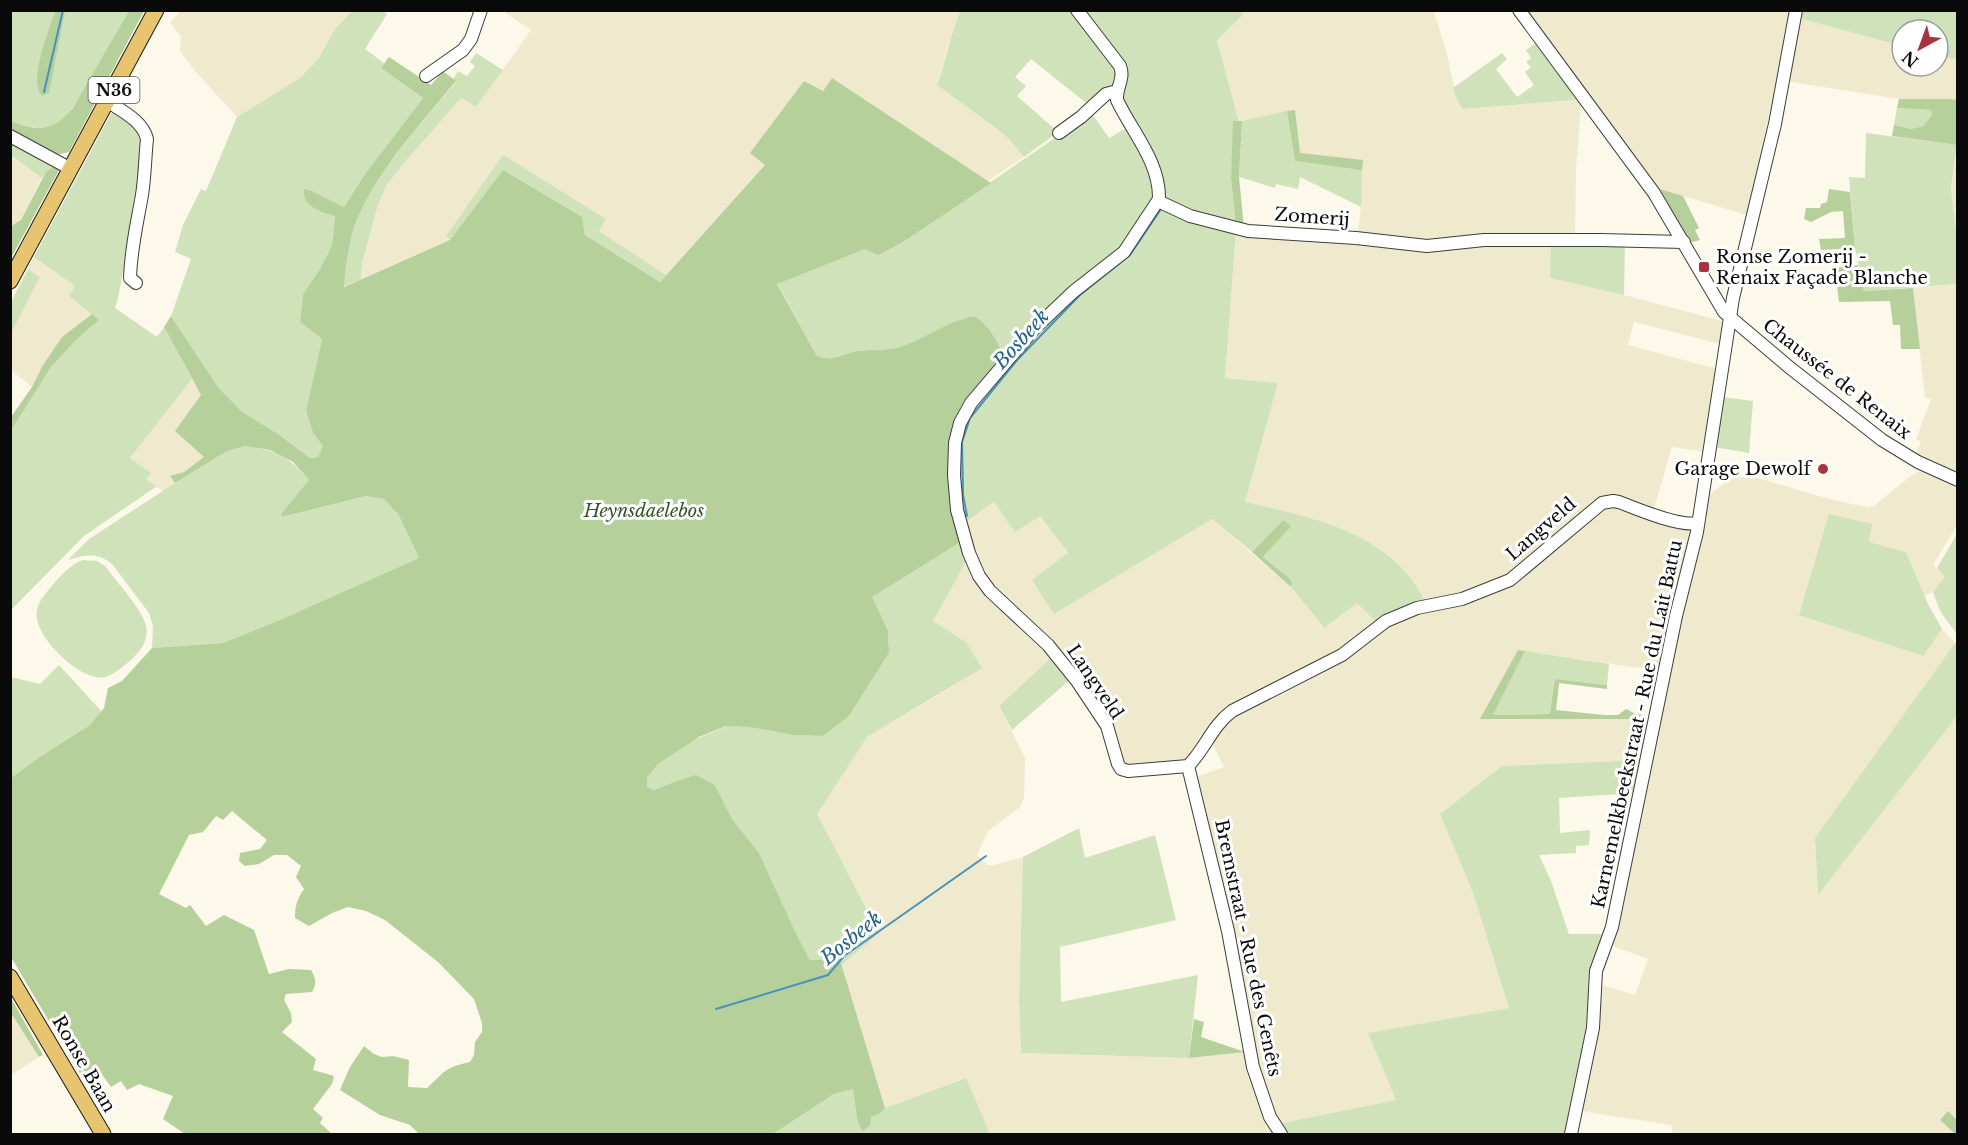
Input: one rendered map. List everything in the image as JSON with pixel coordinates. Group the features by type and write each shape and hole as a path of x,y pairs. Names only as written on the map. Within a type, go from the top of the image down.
{"main road":[{"name":"N36","path":"10,281 156,10"},
{"name":"Ronse Baan","path":"10,977 103,1134"}],"street":[{"path":"426,76 462,50 471,39 481,10"},
{"path":"1077,10 1120,66 1123,77 1117,91 1117,100 1140,139 1152,166 1159,193 1158,201"},
{"name":"Chaussée de Renaix","path":"1519,10 1654,193 1717,301 1730,318 1882,440 1918,462 1958,480"},
{"name":"Karnemelkbeekstraat - Rue du Lait Battu","path":"1571,1134 1593,1028 1596,971 1612,927 1676,616 1697,532 1733,298 1775,124 1796,10"},
{"path":"1059,133 1106,94 1117,91"},
{"path":"107,101 138,123 145,130 147,139 142,196 130,258 130,278 136,283"},
{"path":"10,136 71,169"},
{"name":"Zomerij","path":"1158,201 1190,216 1242,230 1356,238 1427,246 1484,240 1684,242"},
{"name":"Langveld","path":"1158,201 1124,252 1072,292 1042,322 971,403 957,432 954,475 961,528 979,576 990,591 1048,645 1077,681 1107,726 1120,769 1128,771 1188,765 1215,726 1232,711 1342,655 1386,621 1417,608 1462,599 1510,580 1602,503 1619,502 1671,520 1697,524"},
{"name":"Bremstraat - Rue des Genêts","path":"1188,765 1230,940 1253,1067 1270,1117 1281,1134"}],"shaded area":[{"path":"180,11 352,11 335,29 318,59 300,78 237,117 180,51 181,36 170,23"},
{"path":"503,11 961,11 937,85 1001,132 1024,157 988,181 832,78 823,91 750,153 765,165 666,275 599,231 605,219 446,236 450,240 361,279 362,263 377,208 386,186 461,98 476,107 531,30"},
{"path":"1241,11 1434,11 1448,58 1456,97 1462,109 1576,100 1581,106 1576,168 1575,236 1418,240 1358,232 1361,207 1300,153 1239,122 1217,40 1242,15"},
{"path":"1526,11 1790,11 1747,215 1660,189"},
{"path":"1798,18 1890,43 1890,78 1950,78 1950,58 1957,60 1957,100 1899,99 1786,81"},
{"path":"1957,150 1957,239 1951,189"},
{"path":"11,155 42,178 21,220 11,226"},
{"path":"1236,231 1351,240 1551,242 1550,278 1722,321 1720,344 1634,322 1628,345 1717,369 1706,452 1672,447 1653,512 1612,498 1503,581 1426,603 1414,582 1299,515 1245,502 1278,383 1225,378"},
{"path":"34,257 76,287 69,296 92,314 62,337 43,365 32,387 11,370 10,333 40,277 28,269"},
{"path":"1957,284 1957,472 1916,454 1921,442 1916,439 1931,399 1925,398 1913,288"},
{"path":"192,379 201,395 205,457 184,472 171,476 175,483 164,492 146,480 151,473 130,458"},
{"path":"1923,471 1957,484 1957,526 1933,565 1946,577 1933,592 1924,596 1906,552 1869,542 1799,614 1922,656 1942,629 1955,643 1815,838 1818,894 1957,716 1958,1120 1948,1111 1940,1120 1955,1134 1673,1134 1671,1125 1581,1111 1601,985 1635,995 1648,959 1610,945 1672,647 1710,494 1730,479 1751,476 1833,500 1867,507 1874,506 1908,478"},
{"path":"994,502 1040,516 1068,554 1054,614 1212,519 1291,587 1323,628 1357,603 1378,624 1347,650 1229,711 1188,762 1133,768 1123,765 1110,723 980,576 963,524"},
{"path":"1611,503 1691,529 1660,671 1518,650 1481,718 1649,719 1642,760 1502,766 1440,814 1473,893 1509,1008 1369,1033 1397,1100 1278,1124 1256,1069 1194,778 1224,767 1210,739 1217,727 1393,619 1478,596"},
{"path":"968,558 1053,656 999,706 1025,758 1024,799 1020,807 988,831 977,855 987,865 1023,857 1019,1000 1021,1053 1189,1058 1245,1052 1276,1134 990,1134 965,1078 885,1108 841,965 879,932 816,814 867,737 955,685 966,642 933,621"},
{"path":"11,1013 39,1057 11,1075"}],"green space":[{"path":"961,10 1075,11 1112,58 1120,82 1090,106 1031,59 1015,77 1026,86 1017,96 1058,132 1024,157 1001,132 937,85"},
{"path":"10,11 55,11 49,30 65,11 129,11 76,103 60,122 54,125 35,128 11,120"},
{"path":"55,11 65,11 49,93 42,96 38,88 38,67"},
{"path":"129,11 144,11 69,152 56,155 11,133 10,120 29,127 44,128 66,116 73,108"},
{"path":"352,11 383,11 387,14 365,49 384,63 381,68 423,98 365,174 344,207 312,191 310,206 335,216 332,245 320,269 303,294 300,322 322,339 306,411 313,433 323,446 318,457 310,458 278,434 241,411 218,387 171,316 191,259 175,252 183,225 201,189 206,191 237,117 300,78 318,59 335,29"},
{"path":"1079,11 1241,11 1243,15 1217,40 1239,122 1234,121 1231,178 1236,227 1166,201 1121,104 1124,80"},
{"path":"1800,11 1957,11 1957,60 1950,58 1950,18 1890,18 1890,43 1798,18"},
{"path":"1536,43 1581,106 1576,100 1462,109 1453,88 1502,53 1507,59 1496,69 1517,97 1534,85 1525,72 1531,67 1526,62 1531,58 1526,50"},
{"path":"476,53 503,70 476,107 461,98 386,186 377,208 362,263 361,279 343,287 353,231 364,205 400,150 456,82 453,79 458,71 467,76 475,66 470,62"},
{"name":"Heynsdaelebos","path":"389,57 431,85 443,71 456,81 400,149 364,204 351,238 344,287 450,240 503,170 582,217 585,235 660,282 765,165 750,153 804,81 823,91 832,78 991,183 903,242 878,255 865,249 777,284 817,356 823,358 834,358 858,351 900,347 964,318 974,316 989,330 1006,359 955,430 962,541 872,597 888,631 889,653 849,716 823,736 793,735 749,727 726,726 699,737 658,764 647,778 647,787 654,790 696,775 715,785 732,819 759,853 810,960 840,960 885,1108 879,1114 871,1117 870,1126 862,1131 857,1119 853,1089 834,1094 773,1134 419,1134 410,1125 380,1115 340,1090 350,1067 364,1046 382,1057 393,1056 409,1060 408,1087 427,1088 450,1068 470,1062 474,1055 475,1042 482,1032 482,1023 474,999 438,962 385,920 366,911 348,907 309,926 295,918 297,903 304,889 296,877 301,866 287,855 274,855 259,864 245,866 239,861 240,853 260,849 267,840 232,811 223,820 216,816 203,832 189,835 159,894 186,908 190,905 206,926 224,915 254,930 269,974 289,969 311,970 315,981 312,992 286,994 284,1000 291,1013 292,1022 282,1032 316,1059 313,1070 334,1076 332,1084 313,1109 323,1118 320,1123 332,1134 185,1134 163,1119 173,1096 139,1084 127,1090 121,1081 111,1087 101,1073 85,1082 11,957 10,779 90,725 104,708 108,688 122,681 152,648 223,643 419,558 398,514 384,499 366,496 282,517 281,514 309,480 293,462 270,450 245,446 227,451 175,483 170,476 184,472 204,457 175,431 201,395 164,327 171,316 218,387 241,411 278,434 310,458 318,457 323,446 313,433 306,411 322,339 300,322 303,294 320,269 332,245 335,216 309,204 304,195 304,189 344,207 365,174 423,98 381,68"},
{"path":"1899,99 1957,100 1957,145 1892,136 1894,125 1911,129 1923,126 1932,115 1931,110 1897,108"},
{"path":"1897,108 1931,110 1932,115 1923,126 1911,129 1894,125"},
{"path":"1295,110 1300,153 1363,160 1362,170 1295,161 1287,111"},
{"path":"115,111 142,135 140,183 115,308 157,337 164,327 192,379 130,458 151,473 146,480 157,486 84,536 11,610 10,430 51,367 76,340 99,320 69,296 75,286 34,257 111,114"},
{"path":"1090,111 1109,138 1130,126 1153,177 1154,197 1129,241 1006,359 989,330 974,316 964,318 900,347 858,351 834,358 817,356 777,283 865,249 903,242 1049,142"},
{"path":"1287,111 1295,161 1362,170 1361,207 1300,177 1298,189 1276,184 1275,188 1239,177 1242,121"},
{"path":"1233,121 1242,121 1239,177 1244,228 1236,227 1231,178"},
{"path":"1866,133 1957,145 1951,189 1957,239 1957,284 1864,291 1855,248 1849,177 1865,178"},
{"path":"11,138 58,166 59,170 55,167 46,172 42,178 11,155"},
{"path":"503,155 606,219 599,231 666,275 660,282 585,235 582,217 503,170 450,240 446,236"},
{"path":"55,166 59,170 11,258 11,226 21,220 46,172"},
{"path":"1660,189 1683,196 1699,228 1695,230 1700,240 1689,243"},
{"path":"1829,189 1850,192 1855,248 1821,250 1819,239 1845,238 1843,211 1831,212 1811,222 1804,219 1806,208 1820,208 1821,204 1827,202"},
{"path":"1160,205 1236,231 1225,378 1278,383 1245,502 1314,519 1357,536 1396,562 1414,583 1426,603 1378,624 1357,603 1324,628 1291,587 1292,582 1288,577 1263,557 1290,526 1283,520 1252,552 1212,519 1054,614 1032,580 1068,553 1040,516 1015,532 994,502 963,524 959,502 959,439 967,417 1035,333 1087,284"},
{"path":"1551,242 1625,243 1624,295 1550,278"},
{"path":"1858,265 1864,291 1913,288 1920,349 1901,349 1900,325 1893,325 1890,301 1839,302 1835,268"},
{"path":"28,269 40,277 11,333 11,302"},
{"path":"92,314 99,320 76,340 51,367 11,430 11,417 62,337"},
{"path":"1722,397 1753,401 1749,453 1714,447"},
{"path":"245,446 281,455 309,480 281,514 282,517 366,496 385,499 398,514 419,558 223,643 152,648 153,626 149,613 112,564 96,556 68,560 89,539 175,483 227,451"},
{"path":"1829,514 1872,524 1869,542 1906,552 1928,604 1942,629 1923,656 1799,615"},
{"path":"1283,520 1291,526 1263,557 1288,577 1292,582 1291,587 1252,552"},
{"path":"1957,534 1957,634 1940,611 1933,592 1945,577 1937,568"},
{"path":"962,541 968,558 933,621 966,642 982,668 867,737 817,814 879,933 841,965 840,960 810,960 759,853 732,819 715,785 682,779 655,790 647,787 647,778 658,764 694,740 727,726 749,727 793,735 823,736 849,716 889,653 888,631 871,597"},
{"path":"83,560 97,561 105,566 144,619 147,631 144,644 132,659 106,677 96,677 85,673 63,658 45,637 37,618 37,608 44,596 67,569"},
{"path":"1955,643 1958,645 1957,716 1818,895 1815,838"},
{"path":"1518,650 1525,651 1493,715 1550,714 1555,679 1607,685 1607,689 1559,683 1556,710 1618,715 1626,709 1645,715 1646,719 1480,719"},
{"path":"1525,651 1609,664 1607,685 1555,679 1551,714 1493,715"},
{"path":"1053,656 1071,679 1012,730 999,706"},
{"path":"59,665 102,712 90,725 41,756 11,779 11,677 40,684"},
{"path":"1642,760 1635,793 1559,798 1560,833 1590,830 1589,845 1576,846 1576,853 1539,855 1551,881 1569,934 1604,934 1567,1134 1286,1134 1278,1124 1396,1100 1368,1033 1509,1008 1473,893 1440,814 1502,766"},
{"path":"1079,828 1085,858 1155,835 1176,920 1060,947 1061,1002 1198,975 1189,1058 1021,1053 1019,1000 1023,857"},
{"path":"11,998 43,1055 39,1057 11,1013"},
{"path":"1194,1019 1204,1022 1201,1037 1245,1052 1189,1058"},
{"path":"966,1078 990,1134 773,1134 834,1094 853,1089 857,1119 862,1131 871,1117 879,1114 885,1108"},
{"path":"1948,1111 1957,1120 1957,1134 1940,1120"}],"waterway":[{"path":"44,92 63,10"},
{"name":"Bosbeek","path":"967,516 963,495 962,442 970,418 1018,359 1080,295 1130,255 1161,209"},
{"name":"Bosbeek","path":"716,1009 828,975 844,956 986,856"}],"place":[{"name":"Ronse Zomerij - Renaix Façade Blanche","path":"1704,267"},
{"name":"Garage Dewolf","path":"1823,469"}]}
